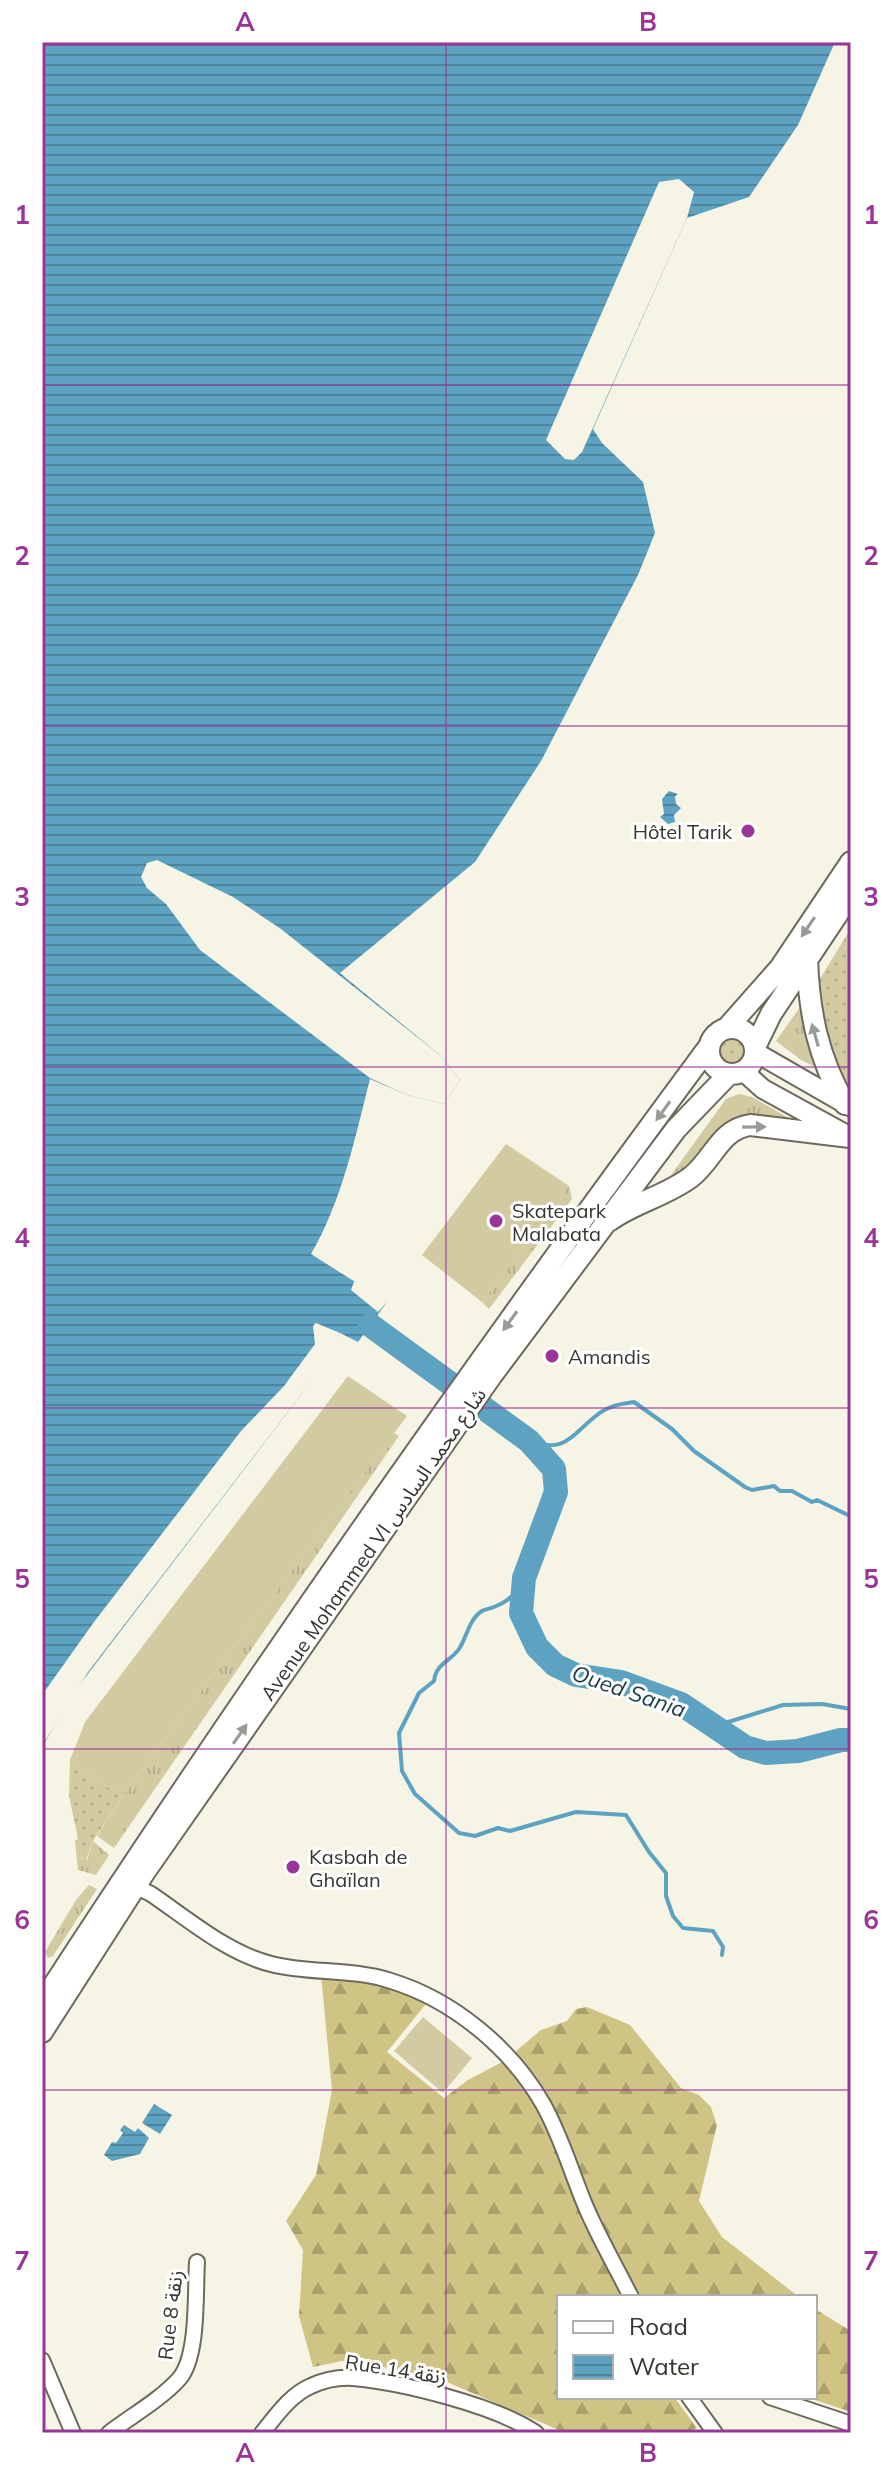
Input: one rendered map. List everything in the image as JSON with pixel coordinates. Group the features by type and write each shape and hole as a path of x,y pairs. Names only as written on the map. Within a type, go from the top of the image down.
{"main road":[{"path":"851,862 780,968 727,1028 715,1035 708,1048 716,1068 736,1073 753,1061 755,1049 771,1014 851,894"},
{"path":"807,959 809,1005 816,1040 832,1080 848,1106"},
{"path":"727,1028 748,1034 755,1049"},
{"name":"Avenue Mohammed VI شارع محمد السادس","path":"42,2032 135,1886 451,1419 708,1048"},
{"name":"Avenue Mohammed VI شارع محمد السادس","path":"484,1371 600,1229 676,1129 736,1073"},
{"path":"600,1229 616,1216 691,1177 725,1136 736,1129 750,1125 850,1137"},
{"name":"Avenue Mohammed VI شارع محمد السادس","path":"42,2003 331,1571 451,1419"}],"street":[{"path":"755,1049 848,1106"},
{"path":"736,1073 850,1137"},
{"path":"135,1886 247,1955 279,1966 340,1971 388,1980 441,2003 488,2038 516,2066 543,2103 586,2207 630,2295"},
{"name":"Rue 8 زنقة","path":"109,2433 167,2390 185,2371 192,2343 197,2262"},
{"path":"42,2360 73,2433"},
{"name":"Rue 14 زنقة","path":"262,2433 282,2409 310,2386 330,2379 353,2378 460,2400 536,2433"},
{"path":"690,2399 715,2433"},
{"path":"776,2399 851,2424"}],"green space":[{"path":"851,928 851,1088 844,1084 823,1033 818,982"},
{"path":"805,1000 822,1070 801,1060 776,1041"},
{"path":"733,1038 742,1042 746,1051 742,1060 733,1064 724,1060 720,1051 724,1042"},
{"path":"739,1094 752,1097 798,1123 754,1120 661,1189 726,1099"},
{"name":"Skatepark Malabata","path":"506,1144 569,1186 482,1302 422,1255"},
{"path":"569,1186 572,1199 489,1309 482,1302"},
{"path":"348,1376 407,1416 122,1797 70,1760 85,1722"},
{"path":"394,1433 399,1436 114,1848 97,1836 122,1797"},
{"path":"70,1760 122,1797 93,1841 86,1860 82,1858 69,1796"},
{"path":"79,1839 82,1859 87,1860 93,1841 109,1855 96,1875 78,1870 75,1840"},
{"path":"89,1885 97,1889 53,1956 48,1958 45,1952 76,1900"},
{"path":"321,1975 389,1986 426,2004 387,2052 444,2098 468,2080 504,2061 541,2030 567,2021 576,2009 587,2007 630,2025 681,2088 699,2095 711,2107 717,2125 699,2201 722,2237 796,2295 557,2295 557,2399 675,2399 697,2428 685,2433 566,2433 442,2380 361,2362 342,2361 313,2367 299,2316 303,2250 286,2221 316,2175 332,2090"},
{"path":"423,2017 472,2058 443,2093 394,2051"},
{"path":"817,2310 851,2331 851,2412 812,2399 817,2399"}],"water":[{"path":"42,42 835,42 798,125 749,197 687,218 593,429 602,443 643,482 655,533 638,575 541,761 475,862 340,973 441,1056 460,1080 444,1104 407,1095 370,1079 339,1191 311,1254 387,1302 358,1342 340,1333 301,1395 71,1696 43,1746"},
{"path":"669,791 678,794 675,796 676,804 681,808 674,815 675,822 668,824 660,817 664,814 662,799"},
{"path":"154,2104 172,2115 160,2134 142,2123"},
{"path":"124,2125 135,2132 138,2128 149,2138 140,2154 112,2161 104,2155 112,2142 116,2143 123,2133 120,2130"}],"pier":[{"path":"679,179 694,192 687,218 582,452 574,460 565,459 546,440 659,182"},
{"path":"157,860 233,897 281,929 441,1056 460,1080 444,1104 407,1095 370,1078 200,950 166,904 147,888 141,877 147,863"},
{"path":"355,1279 381,1294 387,1302 378,1312 351,1290"},
{"path":"316,1323 340,1333 332,1349 301,1395 88,1672 42,1746 42,1695 94,1622 241,1431 284,1386 315,1344 313,1326"}],"waterway":[{"name":"Oued Sania","path":"370,1325 529,1441 554,1469 556,1492 524,1578 521,1613 537,1647 555,1665 576,1675 621,1682 681,1704 745,1747 766,1753 798,1751 851,1740"},
{"path":"529,1441 560,1444 605,1409 634,1402 672,1429 694,1451 745,1487 752,1490 774,1486 812,1502 817,1500 850,1516"},
{"path":"524,1578 508,1599 478,1614 459,1649 441,1666 434,1681 419,1693 399,1733 402,1771 415,1794 459,1833 475,1836 498,1828 510,1831 576,1812 626,1815 666,1873 666,1896 673,1916 683,1928 713,1931 723,1947 722,1955"},
{"path":"712,1727 783,1705 822,1704 851,1709"}],"place":[{"name":"Hôtel Tarik","path":"748,831"},
{"name":"Skatepark Malabata","path":"496,1221"},
{"name":"Amandis","path":"552,1356"},
{"name":"Kasbah de Ghaïlan","path":"293,1867"}]}
